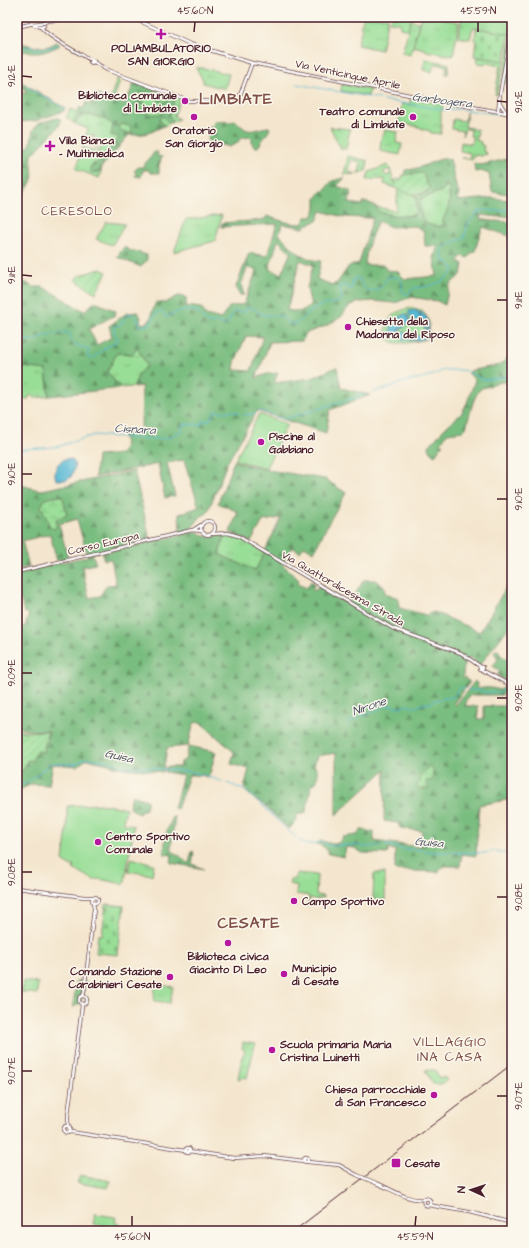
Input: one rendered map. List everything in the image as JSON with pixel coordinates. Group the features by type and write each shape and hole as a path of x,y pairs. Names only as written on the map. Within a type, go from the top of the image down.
{"street":[{"path":"42,26 47,21 81,17"},
{"path":"72,18 88,17"},
{"name":"Via Venticinque Aprile","path":"131,17 190,44 252,63 444,103 493,110 498,109 500,113 503,111"},
{"path":"17,27 35,24 42,26 45,32 107,70 191,101 221,101 239,98 252,63"},
{"path":"498,109 512,24"},
{"path":"499,101 503,106 503,111 512,114"},
{"path":"498,109 503,106"},
{"path":"216,529 213,534 208,535 201,531 201,525 205,521 210,520 214,523 219,533"},
{"name":"Corso Europa","path":"17,572 192,530 201,525"},
{"name":"Corso Europa","path":"192,530 201,531"},
{"name":"Via Quattordicesima Strada","path":"213,534 233,534 392,628 456,651 464,655 480,668 512,686"},
{"name":"Via Quattordicesima Strada","path":"248,542 253,543 267,553"},
{"path":"258,548 263,549"},
{"path":"17,888 98,898 94,908"},
{"path":"84,897 93,902 97,902"},
{"path":"68,1132 68,1115 82,1010 83,1005 87,1001 84,996 84,992 94,897"},
{"path":"83,1005 79,1000 84,996"},
{"path":"68,1127 63,1128 63,1131 66,1133 76,1133 185,1150 188,1152 190,1151 234,1158 264,1156 339,1165 357,1175 400,1194 424,1201 427,1198 429,1203"},
{"path":"68,1127 76,1133"},
{"path":"424,1201 425,1205 429,1203 512,1223"}],"green space":[{"path":"364,17 388,17 381,50 357,45 362,28 360,27"},
{"path":"391,17 412,17 408,30 400,28 400,23 389,22"},
{"path":"421,17 445,17 444,19 459,22 453,56 427,51 425,49 413,46"},
{"path":"462,17 491,17 511,21 509,34 473,27 470,39 458,37"},
{"path":"411,20 419,22 411,55 402,53"},
{"path":"512,26 511,54 512,83 503,82"},
{"path":"476,28 509,34 504,61 474,56"},
{"path":"20,42 20,44 23,43 35,47 46,47 57,42 60,45 42,52 36,53 24,51 17,53 17,44"},
{"path":"478,57 504,61 497,95 495,94 500,66 487,63 477,63"},
{"path":"425,59 449,64 448,74 446,74 447,66 434,64 432,72 423,70"},
{"path":"196,68 203,68 229,74 225,89 203,83 203,80"},
{"path":"17,77 23,83 65,108 64,111 35,121 17,122 17,90 25,94 26,90 17,86"},
{"path":"117,79 120,81 114,98 125,104 135,82 180,99 174,116 179,119 151,132 128,135 109,160 103,165 99,178 76,169 83,147 99,152 102,143 99,142 97,148 94,147 95,141 93,140 95,136 91,135 90,139 85,138 88,129 73,123 66,118 70,109 77,112 80,107 83,109 87,102 90,104 94,94 110,99"},
{"path":"135,82 167,95 161,95 163,99 160,102 149,93 140,92 138,94 138,99 140,102 143,101 144,104 138,106 145,112 160,115 164,112 162,104 168,99 172,98 175,100 173,102 173,109 169,115 173,121 169,123 163,116 159,119 164,125 151,132 133,135 130,126 120,124 119,127 122,132 131,133 107,158 101,166 100,171 91,172 90,167 93,164 102,161 103,156 119,138 111,135 113,125 101,118 85,115 75,122 74,121 80,107 83,109 87,102 90,104 94,94 109,99 114,98 125,104"},
{"path":"342,84 368,89 370,88 368,96 341,91"},
{"path":"411,98 441,103 443,107 441,112 441,134 431,133 430,131 422,128 402,123 401,127 398,127 402,104 409,104"},
{"path":"466,112 467,117 465,127 472,128 473,130 477,129 478,134 476,140 481,142 481,145 484,146 483,150 487,155 475,155 472,160 462,158 470,157 470,153 460,151 461,142 472,143 473,137 470,136 471,131 469,129 465,129 462,136 463,131 452,129 453,119 465,121"},
{"path":"57,118 61,120 59,126 32,155 32,179 22,196 20,194 26,181 24,180 17,182 17,153 30,146 33,130 39,123"},
{"path":"235,120 248,130 269,127 270,129 258,147 254,147 250,137 241,138 237,143 229,147 224,145 217,146 207,140 209,127 214,126 214,121 232,122"},
{"path":"330,127 350,129 346,149 341,149"},
{"path":"385,130 398,132 396,143 402,144 400,155 380,151 381,138"},
{"path":"154,152 158,152 157,156 162,157 159,165 159,173 150,173 149,170 143,170 141,177 135,176 136,173 134,171 138,167 143,167"},
{"path":"348,156 368,161 366,171 359,173 361,162 351,160 349,171 350,173 355,173 355,175 344,174"},
{"path":"442,159 450,159 459,193 458,201 492,198 509,200 509,194 492,192 489,174 481,171 475,172 474,163 481,165 507,159 512,171 512,216 500,217 481,215 480,219 512,222 512,237 483,227 475,251 472,252 468,258 462,256 458,261 463,264 461,275 450,284 445,305 437,301 411,297 395,303 372,301 361,302 350,305 341,317 326,326 306,333 302,341 270,342 256,378 267,374 278,373 274,383 312,378 337,367 341,388 370,395 330,410 326,433 257,411 227,463 209,509 206,514 201,516 190,530 180,532 179,514 199,507 184,460 167,463 175,496 165,498 158,464 95,477 97,456 121,454 124,449 124,438 122,433 141,434 142,386 134,387 139,373 147,366 137,347 133,354 117,353 107,372 121,388 49,396 46,370 23,367 17,369 17,288 23,281 33,287 43,287 84,311 95,302 116,311 115,315 89,329 97,345 112,337 109,326 127,313 138,312 142,324 146,323 151,319 156,302 165,303 178,296 186,297 186,306 201,308 206,315 221,319 229,307 244,304 257,269 247,268 241,285 244,295 240,295 236,287 249,253 267,256 277,224 221,227 222,223 264,220 267,216 289,223 302,224 306,217 312,217 316,209 316,199 321,191 323,192 332,181 345,178 337,186 351,191 349,203 363,205 363,202 366,202 371,203 379,212 398,216 413,215 417,213 416,196 425,193 430,188 426,183 423,173 405,175 405,170 415,169","holes":["448,185 450,191 448,208 441,227 425,222 422,216 420,199 442,191","321,211 344,217 373,218 359,263 349,266 337,283 332,285 317,279 321,261 308,258 297,252 279,234 282,224 304,228 306,225 317,221","378,221 391,227 416,226 424,232 425,246 438,246 434,257 437,276 405,279 397,271 386,270 384,265 365,265 373,232","278,240 291,252 281,274 269,269","300,260 313,265 307,288 311,306 299,312 287,310","246,336 263,337 251,371 234,370 235,362"]},
{"path":"388,165 391,171 386,170 384,171 384,174 388,176 391,172 394,182 396,183 395,188 384,184 385,179 367,180 369,172"},
{"path":"423,173 426,183 430,188 426,191 413,194 395,188 396,184 394,180 401,179 403,175"},
{"path":"448,185 449,205 441,227 425,222 421,216 420,199"},
{"path":"398,189 416,196 417,213 403,216 378,212 376,207 396,211"},
{"path":"222,215 215,241 174,252 186,219"},
{"path":"106,222 125,224 112,245 96,239"},
{"path":"124,247 131,251 140,252 147,255 147,259 141,267 117,257"},
{"path":"100,269 107,272 96,293 75,280 78,276"},
{"path":"410,308 418,309 426,315 430,330 427,339 400,343 389,340 386,333 388,321 393,315"},
{"path":"137,346 147,366 139,373 134,387 121,388 107,372 117,353 133,354"},
{"path":"510,355 512,355 512,383 507,382 493,384 479,390 474,400 466,428 463,431 447,433 440,445 443,444 435,455 431,452 429,446 446,427 461,414 467,403 475,380 469,374 469,371 500,365"},
{"path":"23,367 46,370 49,396 35,398 31,395 28,399 17,400 17,369"},
{"name":"Piscine al Gabbiano","path":"259,414 287,424 266,468 235,460"},
{"path":"234,461 268,470 325,479 346,493 314,552 304,546 300,552 292,547 282,564 299,580 297,584 307,588 311,581 315,584 312,589 315,591 319,585 349,603 364,580 375,580 384,586 385,593 398,598 399,608 426,615 434,612 480,632 512,577 512,623 480,665 469,657 464,663 463,677 470,682 454,703 456,705 475,681 477,688 501,690 504,686 508,689 502,695 471,695 466,700 465,706 478,706 478,719 484,719 484,706 505,706 512,708 512,799 479,805 476,856 462,854 460,866 444,866 438,872 395,870 395,850 389,849 387,854 362,853 355,848 346,847 344,857 329,854 324,847 316,844 321,841 336,844 343,837 357,835 361,830 374,832 374,841 420,847 422,831 400,828 398,823 384,821 385,770 336,815 336,753 317,756 314,765 318,772 317,781 311,786 306,813 296,815 297,820 289,829 263,804 255,800 244,788 249,769 231,764 234,752 200,722 194,723 188,746 167,748 163,772 115,767 113,765 87,759 77,766 53,764 49,785 32,784 17,791 17,771 24,770 27,760 36,751 43,752 49,731 26,730 17,727 17,703 21,703 21,665 17,647 17,631 25,626 29,614 24,612 17,586 17,573 93,555 96,564 82,567 89,598 100,596 106,586 116,584 111,559 104,560 102,553 197,531 201,535 207,537 225,534 219,554 255,571 281,518 263,521 251,542 230,532 238,512 218,503"},
{"path":"134,471 150,539 87,555 77,519 59,524 68,558 57,561 50,534 22,541 29,567 17,570 17,484 42,490","holes":["60,496 63,498 67,515 56,519 57,523 50,527 41,507 45,499"]},
{"path":"60,496 63,498 67,515 56,519 56,528 53,529 50,527 41,507 45,499"},
{"path":"225,534 236,536 265,553 255,571 219,554"},
{"path":"498,650 501,656 512,661 512,685 497,675 500,671 493,666 498,659 494,652"},
{"path":"17,730 26,732 48,731 43,752 36,751 33,761 27,760 24,770 17,771"},
{"path":"189,746 216,752 210,773 207,777 201,775 189,775 177,809 174,808 183,775 165,772 166,767 179,767 181,762 185,760"},
{"path":"429,765 433,771 432,780 427,780 426,782 429,789 421,789 417,787 417,784 421,781 420,775 428,768"},
{"path":"132,795 147,800 145,810 141,810 139,814 129,807"},
{"name":"Centro Sportivo Comunale","path":"99,804 126,808 123,823 134,826 125,881 123,884 99,879 94,880 73,869 74,866 68,865 63,861 68,806"},
{"path":"173,817 175,817 171,848 173,852 189,863 193,851 194,854 192,864 204,869 171,863 172,855 164,854 166,833"},
{"path":"131,858 154,864 152,875 128,871"},
{"path":"297,873 317,875 316,895 324,896 324,898 318,898 318,900 310,898 307,906 309,896 296,894 297,886 289,884 290,879 295,880"},
{"path":"374,873 385,873 385,900 373,899"},
{"path":"106,904 124,906 118,955 96,953 98,935 102,935"},
{"path":"23,981 38,983 37,994 21,992"},
{"path":"76,981 86,982 80,1004 74,1006 73,1008"},
{"path":"155,984 173,987 170,1003 154,1001"},
{"path":"243,1042 255,1044 247,1078 241,1077 240,1080 238,1079 242,1056 245,1050 242,1049"},
{"path":"425,1070 435,1070 439,1078 444,1077 447,1080 441,1084 433,1084"},
{"path":"80,1175 111,1181 108,1188 77,1183"},
{"path":"95,1214 116,1217 115,1222 120,1224 121,1229 93,1224"}],"water":[{"path":"417,310 417,312 420,312 428,320 429,328 424,328 420,313 420,321 414,322 408,313 409,311"},
{"path":"404,314 407,314 410,320 408,324 404,325 405,327 399,331 413,335 422,335 425,329 429,329 429,335 421,340 413,340 401,338 391,334 391,327 396,320"},
{"path":"66,459 71,459 74,462 75,467 71,477 66,480 56,480 56,467 60,462"}],"waterway":[{"name":"Garbogera","path":"17,46 44,49 59,43"},
{"path":"17,81 64,108"},
{"name":"Garbogera","path":"297,84 380,99"},
{"name":"Garbogera","path":"383,100 446,110 459,109 499,114"},
{"path":"17,342 23,340 34,341 46,335 67,332 70,334 73,343 89,350 87,356 90,359 117,341 118,339 114,333 114,327 120,325 126,316 130,314 136,317 140,326 143,326 151,323 154,315 159,311 161,311 166,317 178,312 192,310 197,312 210,324 217,322 224,325 228,323 233,312 245,312 246,308 249,308 264,315 281,316 288,323 295,324 319,306 340,301 342,299 340,285 346,285 349,289 351,289 355,278 360,279 364,287 371,292 380,288 388,277 397,277 402,281 402,290 405,294 408,294 413,288 434,284 449,276 453,272 453,268 449,263 442,260 443,255 441,251 448,244 464,238 468,223 477,213 483,210 496,211 512,209"},
{"name":"Cisnara","path":"374,392 433,375 444,370 466,371"},
{"name":"Cisnara","path":"468,372 484,380 505,377 512,380"},
{"name":"Cisnara","path":"259,411 285,419 366,394"},
{"name":"Cisnara","path":"17,451 24,449 56,447 94,435 150,439 168,438 182,432 183,424 201,425 202,421 208,421 212,418 215,411 233,411 239,413"},
{"name":"Cisnara","path":"243,414 247,415 256,413"},
{"name":"Nirone","path":"347,726 350,721 356,720 387,705 400,707 407,705 416,707 422,704 431,703 435,700 453,697 459,688 465,688"},
{"name":"Nirone","path":"468,690 479,690 487,693 493,691 499,692 505,688"},
{"name":"Guisa","path":"17,787 28,782 51,763 72,764 86,758 110,761 123,767 143,767 192,772 224,782"},
{"name":"Guisa","path":"227,783 244,790 255,800"},
{"name":"Guisa","path":"258,801 296,838"},
{"name":"Guisa","path":"299,840 308,844 322,842 329,846 355,845 365,847 388,845 402,849 433,852 485,853 496,851 512,856"}],"railway":[{"path":"294,1231 512,1064"}],"place":[{"name":"POLIAMBULATORIO SAN GIORGIO","path":"161,34"},
{"name":"Biblioteca comunale di Limbiate","path":"185,101"},
{"name":"Oratorio San Giorgio","path":"194,117"},
{"name":"Teatro comunale di Limbiate","path":"413,117"},
{"name":"Villa Bianca - Multimedica","path":"50,146"},
{"name":"Chiesetta della Madonna del Riposo","path":"348,327"},
{"name":"Piscine al Gabbiano","path":"261,442"},
{"name":"Centro Sportivo Comunale","path":"98,842"},
{"name":"Campo Sportivo","path":"294,901"},
{"name":"Biblioteca civica Giacinto Di Leo","path":"228,943"},
{"name":"Municipio di Cesate","path":"284,974"},
{"name":"Comando Stazione Carabinieri Cesate","path":"170,977"},
{"name":"Scuola primaria Maria Cristina Luinetti","path":"272,1050"},
{"name":"Chiesa parrocchiale di San Francesco","path":"434,1095"},
{"name":"Cesate","path":"396,1163"}],"district":[{"name":"LIMBIATE","path":"236,99"},
{"name":"CERESOLO","path":"77,211"},
{"name":"CESATE","path":"249,923"},
{"name":"VILLAGGIO INA CASA","path":"450,1048"}]}
